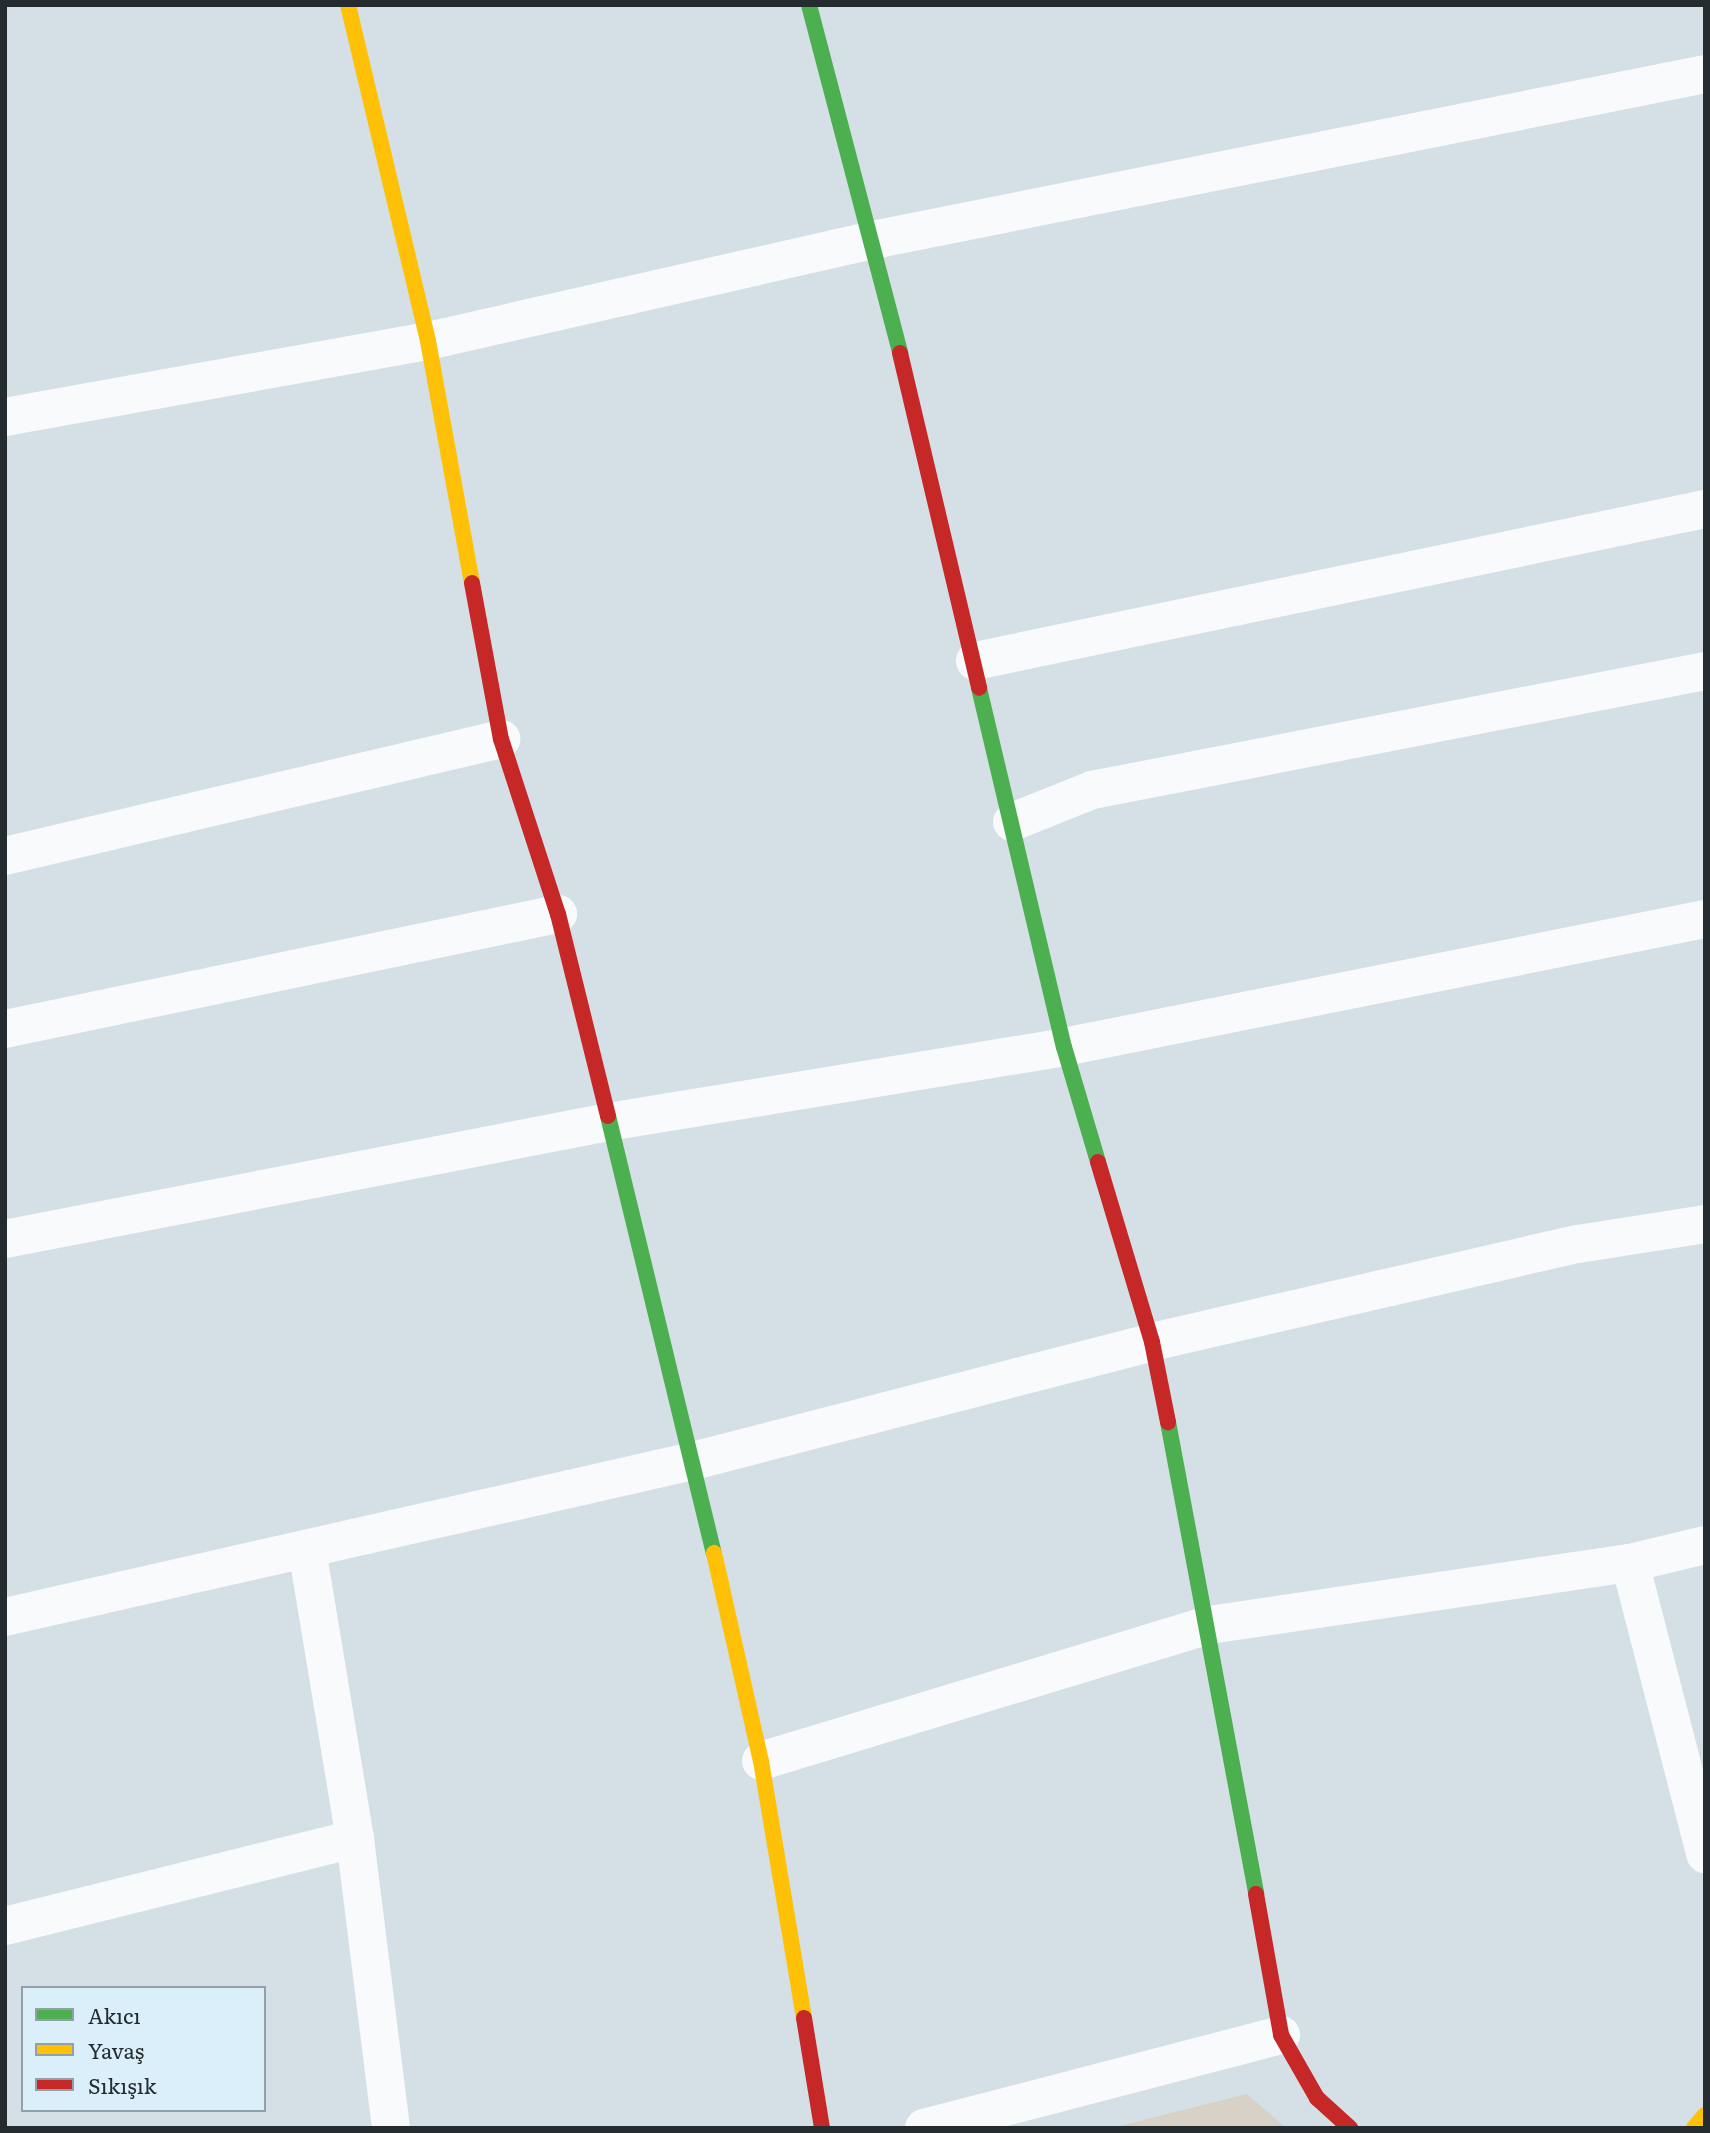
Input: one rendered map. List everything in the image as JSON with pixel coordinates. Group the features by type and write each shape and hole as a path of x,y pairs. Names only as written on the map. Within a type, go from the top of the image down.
{"street":[{"path":"348,5 428,341 501,739 558,914 694,1461 761,1761 822,2128"},
{"path":"809,5 873,240 975,661 1064,1046 1152,1342 1209,1625 1281,2035 1317,2098 1350,2128"},
{"path":"5,417 428,341 873,240 1705,74"},
{"path":"975,661 1705,509"},
{"path":"1012,822 1092,790 1705,671"},
{"path":"5,856 501,739"},
{"path":"5,1028 558,914"},
{"path":"5,1240 608,1122 1064,1046 1705,919"},
{"path":"5,1617 694,1461 1152,1342 1578,1244 1705,1224"},
{"path":"761,1761 1209,1625 1630,1563 1705,1545"},
{"path":"307,1549 355,1839 391,2128"},
{"path":"1630,1563 1705,1854"},
{"path":"5,1926 355,1839"},
{"path":"924,2128 1281,2035"},
{"path":"1694,2128 1705,2115"}],"shaded area":[{"path":"1247,2094 1286,2128 1112,2128"}],"traffic: fast":[{"path":"809,5 900,353"},
{"path":"979,688 1064,1047 1098,1162"},
{"path":"608,1116 714,1553"},
{"path":"1168,1422 1256,1894"}],"traffic: slow":[{"path":"348,5 428,341 472,583"},
{"path":"714,1553 761,1761 804,2018"},
{"path":"1694,2128 1705,2115"}],"traffic: jam":[{"path":"900,353 979,688"},
{"path":"472,583 501,739 558,914 608,1116"},
{"path":"1098,1162 1152,1342 1168,1422"},
{"path":"1256,1894 1281,2035 1317,2098 1350,2128"},
{"path":"804,2018 822,2128"}]}
